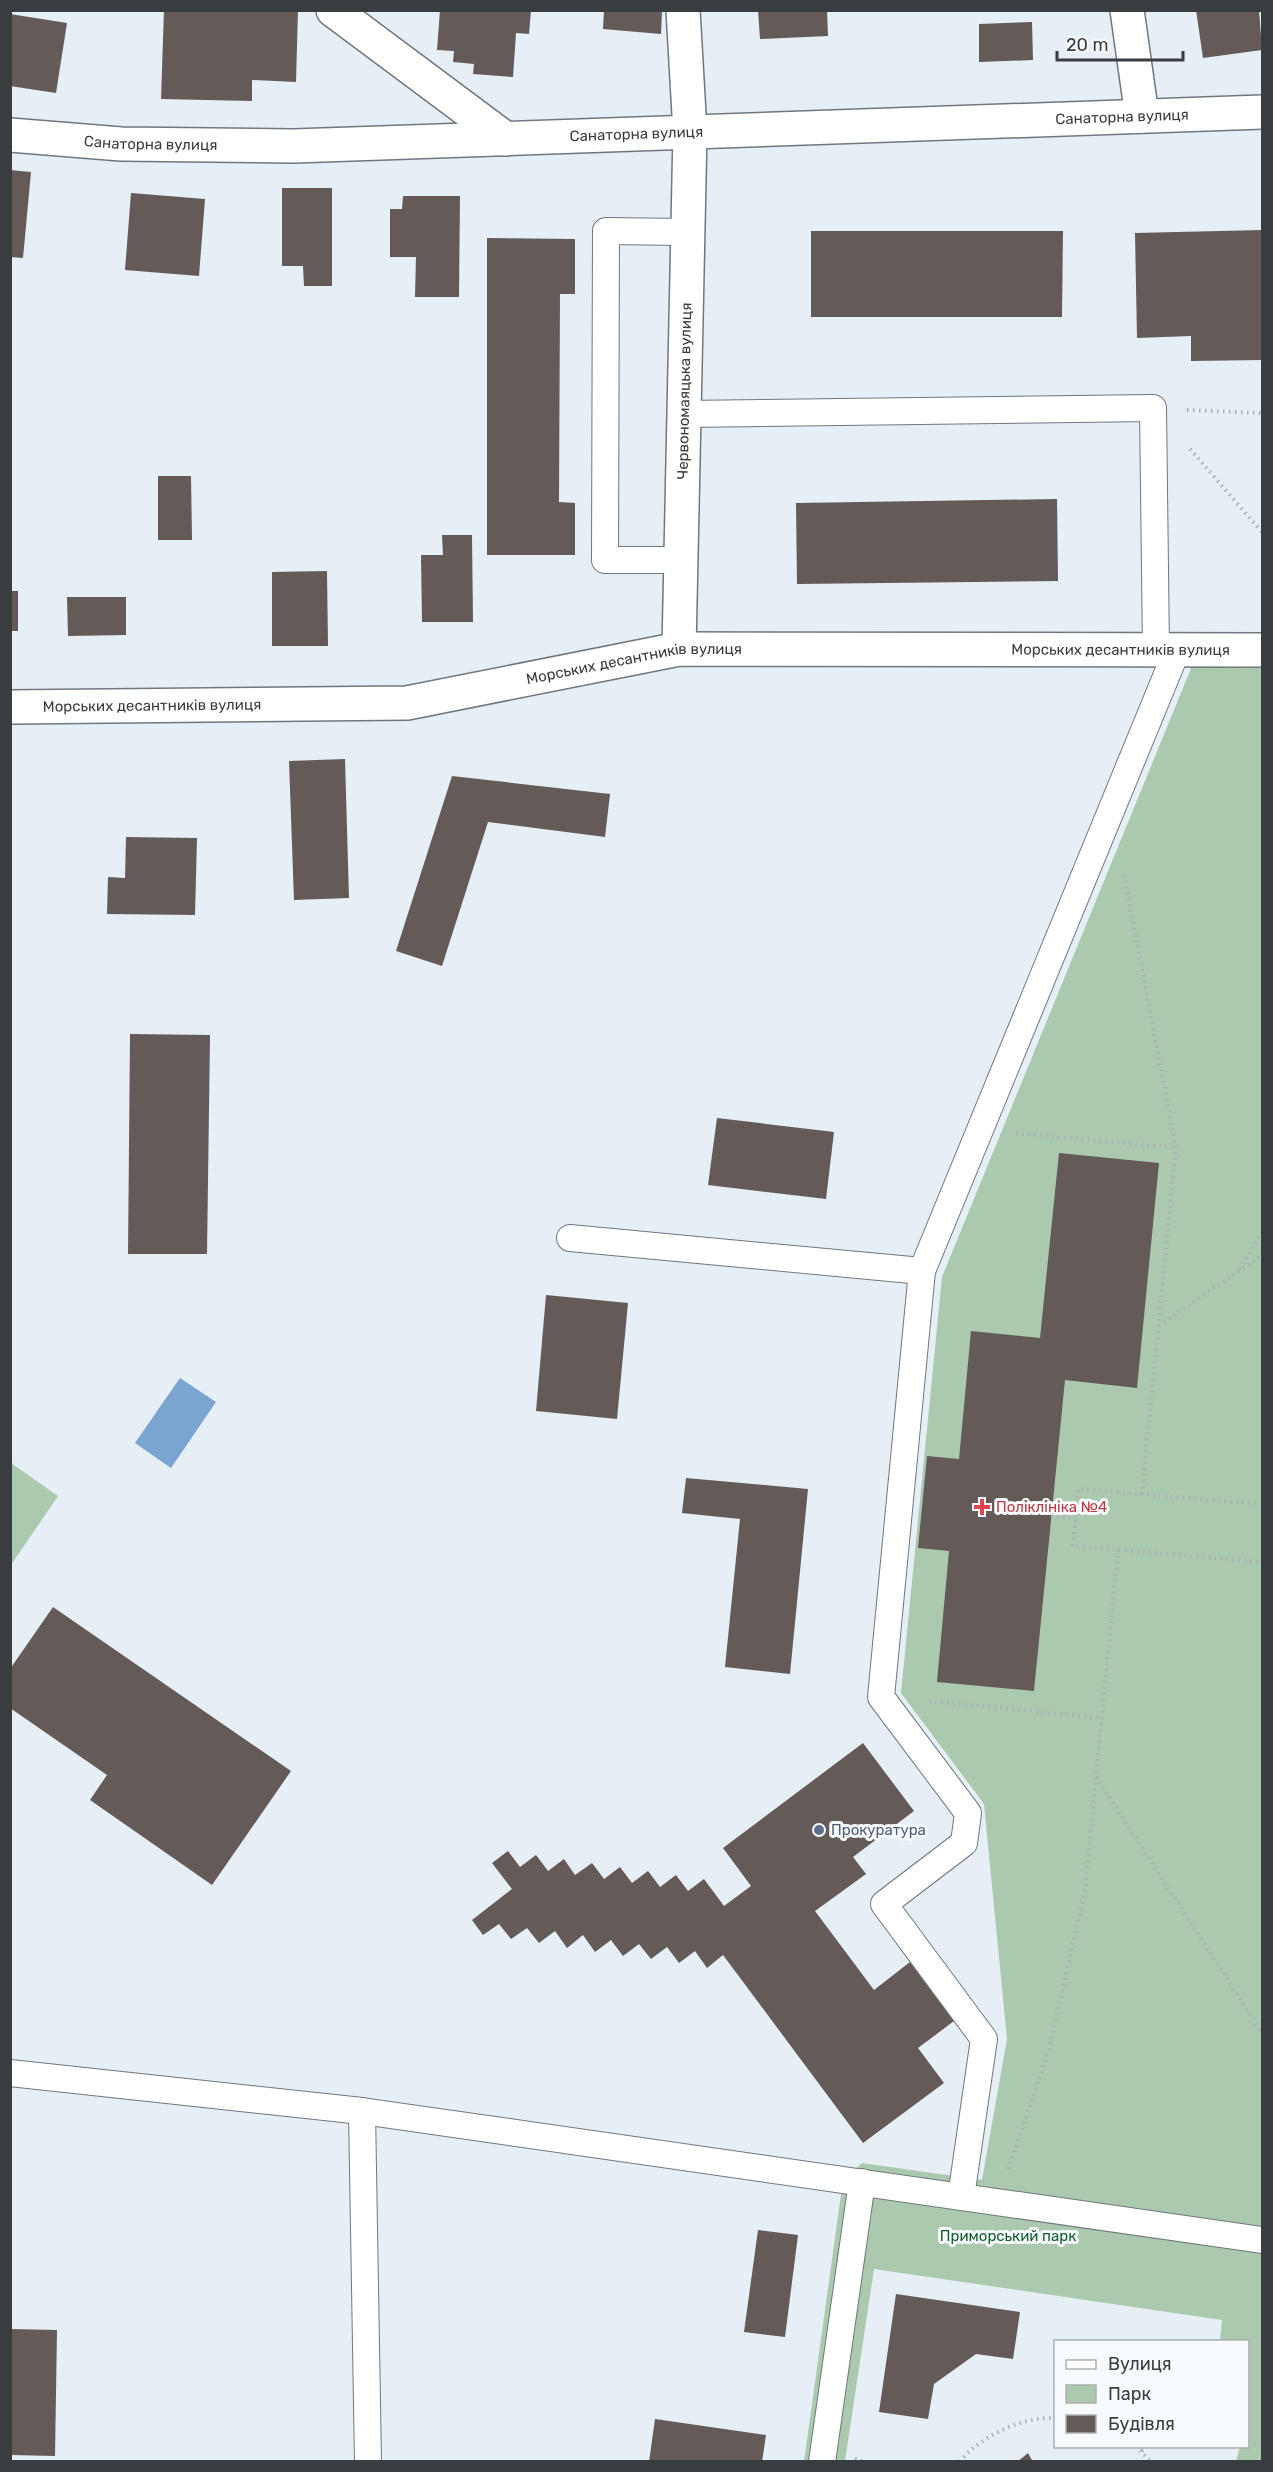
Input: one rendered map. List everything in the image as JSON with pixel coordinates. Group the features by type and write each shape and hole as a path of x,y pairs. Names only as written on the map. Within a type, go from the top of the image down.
{"street":[{"path":"333,10 506,139"},
{"name":"Червономаяцька вулиця","path":"679,650 690,132 683,10"},
{"path":"1127,10 1142,116"},
{"name":"Санаторна вулиця","path":"10,135 121,144 283,146 1263,112"},
{"name":"Морських десантників вулиця","path":"10,707 407,702 679,650 1263,650"}],"lane":[{"path":"681,560 605,560 606,231 688,232"},
{"path":"684,414 1153,408 1166,650 980,1129 922,1271 881,1697 968,1813 964,1844 884,1904 984,2039 961,2197"},
{"path":"570,1238 922,1271"},
{"path":"10,2073 362,2111 1263,2240"},
{"path":"362,2111 368,2462"},
{"path":"822,2462 862,2182"}],"path":[{"path":"1153,408 1263,413"},
{"path":"1153,408 1263,532"},
{"path":"1122,868 1176,1148 1142,1494"},
{"path":"980,1129 1176,1148"},
{"path":"1239,1272 1263,1231"},
{"path":"1159,1326 1263,1255"},
{"path":"1263,1504 1078,1489 1073,1546 1263,1562"},
{"path":"1051,1516 1076,1518"},
{"path":"997,2201 1050,2046 1085,1890 1118,1550"},
{"path":"881,1697 1101,1718"},
{"path":"1096,1776 1263,2033"},
{"path":"960,2462 988,2437 1018,2423 1054,2418"},
{"path":"1138,2448 1151,2462"},
{"path":"1142,2451 1146,2448"}],"green space":[{"name":"Приморський парк","path":"1192,666 1262,667 1262,2461 1236,2461 1240,2448 1249,2448 1249,2340 1220,2340 1222,2320 874,2269 845,2461 804,2462 843,2180 862,2163 982,2180 1007,2039 984,1804 901,1693 942,1277"},
{"path":"11,1463 58,1496 11,1565"}],"water":[{"path":"180,1378 216,1402 171,1468 135,1443"}],"building":[{"path":"164,10 298,10 296,82 252,80 252,101 161,99"},
{"path":"440,10 531,10 529,34 516,33 513,77 473,74 474,64 453,62 454,51 437,50"},
{"path":"604,10 662,10 661,34 603,29"},
{"path":"758,10 827,10 828,36 760,39"},
{"path":"1196,10 1259,10 1262,50 1203,58"},
{"path":"10,14 67,23 56,93 10,86"},
{"path":"1032,22 1033,60 979,62 979,24"},
{"path":"10,170 31,172 23,258 10,257"},
{"path":"282,188 332,188 332,286 304,286 303,266 282,266"},
{"path":"131,193 205,199 199,276 125,270"},
{"path":"403,196 460,196 459,297 415,297 416,257 390,257 390,209 402,209"},
{"path":"1262,230 1262,360 1191,361 1191,336 1137,338 1135,233"},
{"path":"811,231 1063,231 1062,317 811,317"},
{"path":"487,238 575,239 575,294 560,294 559,502 575,503 575,555 487,555"},
{"path":"158,476 191,476 192,540 158,540"},
{"path":"1057,499 1058,581 797,584 796,503"},
{"path":"442,535 472,535 473,622 422,622 421,555 443,555"},
{"path":"327,571 328,646 272,646 272,572"},
{"path":"10,591 18,591 18,631 10,631"},
{"path":"67,597 126,597 126,635 68,636"},
{"path":"345,759 349,898 294,900 289,761"},
{"path":"452,776 610,794 605,837 488,822 442,966 396,951"},
{"path":"126,837 197,838 195,915 107,914 108,877 125,878"},
{"path":"130,1034 210,1035 207,1254 128,1254"},
{"path":"717,1118 834,1132 826,1199 708,1185"},
{"path":"1059,1153 1159,1163 1137,1388 1065,1380 1034,1691 937,1682 949,1551 918,1548 927,1456 959,1459 971,1331 1040,1338"},
{"path":"546,1295 628,1303 617,1419 536,1411"},
{"path":"686,1478 808,1489 790,1674 725,1667 740,1519 682,1513"},
{"path":"53,1607 291,1771 212,1885 90,1800 107,1775 10,1708 10,1669"},
{"path":"863,1743 914,1811 853,1857 866,1874 815,1911 874,1990 910,1962 954,2021 918,2048 944,2083 863,2143 723,1955 707,1968 695,1951 679,1963 667,1947 651,1959 639,1944 623,1956 611,1940 595,1952 583,1935 567,1948 555,1931 539,1943 527,1928 511,1939 499,1924 483,1935 472,1920 512,1889 492,1863 508,1851 520,1867 536,1855 548,1871 564,1859 575,1875 592,1863 604,1879 620,1867 632,1883 648,1871 660,1887 676,1875 688,1891 704,1879 724,1906 751,1886 723,1848"},
{"path":"758,2230 798,2235 785,2337 744,2332"},
{"path":"896,2294 1020,2312 1013,2359 976,2354 934,2384 928,2419 879,2412"},
{"path":"10,2329 57,2330 55,2456 10,2455"},
{"path":"655,2419 766,2435 762,2462 649,2462"},
{"path":"1028,2453 1033,2462 1017,2462"}],"place":[{"name":"Поліклініка №4","path":"982,1507"},
{"name":"Прокуратура","path":"819,1830"}]}
